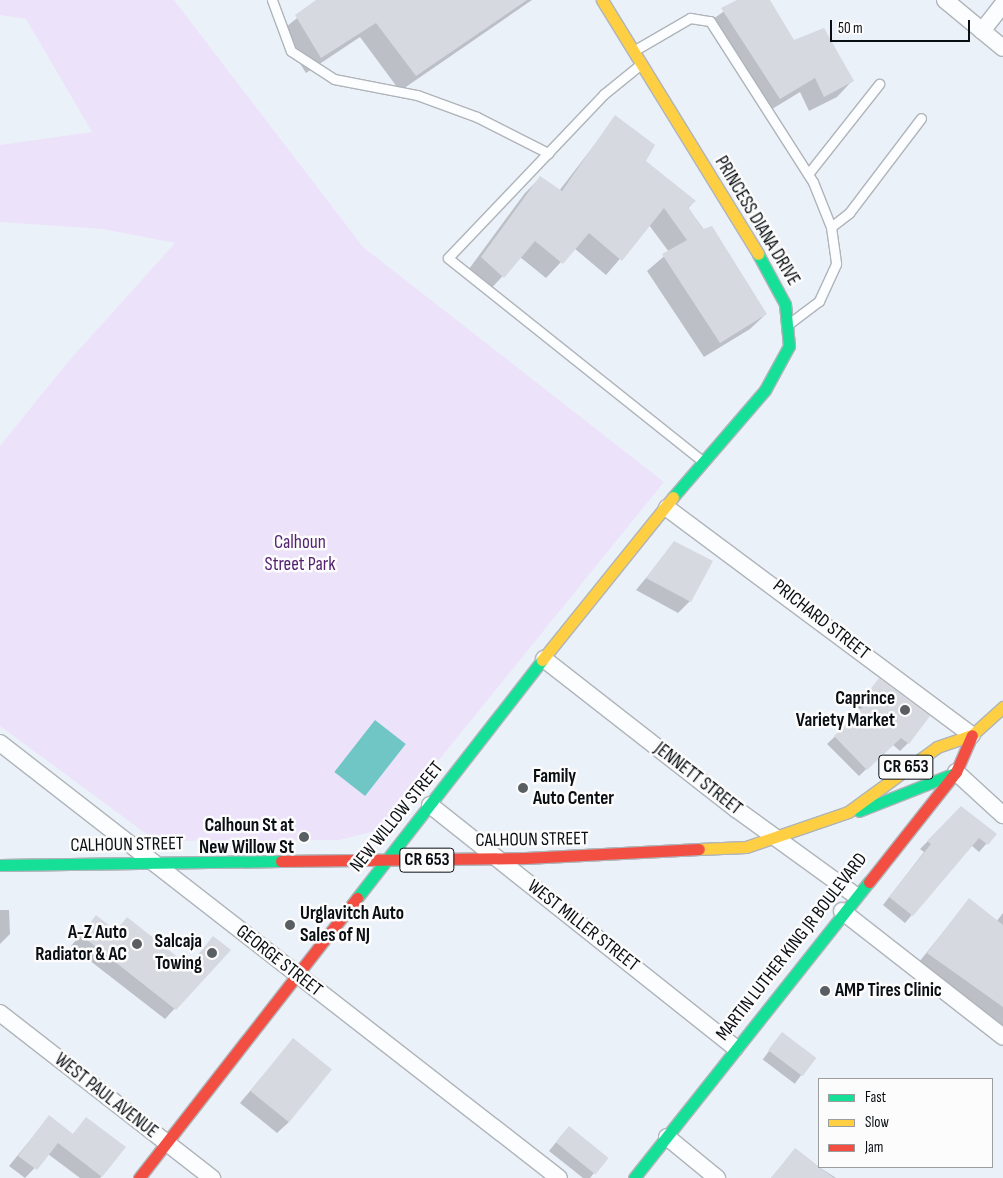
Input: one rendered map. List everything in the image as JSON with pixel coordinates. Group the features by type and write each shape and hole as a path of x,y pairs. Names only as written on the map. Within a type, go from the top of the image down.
{"main road":[{"name":"PRINCESS DIANA DRIVE","path":"602,0 775,282 789,324 789,346 780,367 688,483"},
{"name":"NEW WILLOW STREET","path":"139,1178 296,976 382,860 430,804 633,544 688,483"},
{"path":"972,735 1003,707"},
{"name":"MARTIN LUTHER KING JR BOULEVARD","path":"634,1178 842,911 956,772 972,735"},
{"name":"CALHOUN STREET","path":"848,812 937,747 972,735"},
{"name":"CALHOUN STREET","path":"0,865 151,861 494,858 675,852 746,847 848,812 867,810 956,772"}],"street":[{"path":"944,0 1003,48"},
{"path":"982,31 1003,4"},
{"name":"PRICHARD STREET","path":"667,508 972,735"},
{"name":"JENNETT STREET","path":"544,659 776,838 855,895"},
{"name":"GEORGE STREET","path":"0,744 558,1178"},
{"path":"956,772 1003,815"},
{"name":"WEST MILLER STREET","path":"430,804 494,858 735,1048"},
{"path":"842,911 1003,1037"},
{"name":"WEST PAUL AVENUE","path":"0,1014 212,1178"},
{"path":"666,1137 717,1178"}],"lane":[{"path":"272,0 291,51 334,79 417,95 477,117 548,153"},
{"path":"634,51 690,18 710,21 808,174 832,227 836,264 819,301 789,324"},
{"path":"642,64 604,94 448,258 705,463"},
{"path":"808,174 879,84"},
{"path":"832,227 849,213 921,118"}],"green space":[{"name":"Calhoun Street Park","path":"0,0 174,0 363,247 664,482 383,829 339,840 156,841 0,726 0,446 67,363 175,243 103,229 0,222 0,145 92,132 26,19 0,15"}],"water":[{"path":"375,720 406,744 365,796 334,772"}],"building":[{"path":"316,0 527,0 416,76 376,23 321,58 295,15"},
{"path":"737,0 770,0 794,40 824,28 854,81 824,97 815,78 780,99 721,8"},
{"path":"615,115 655,145 646,161 696,201 688,207 703,229 712,226 767,314 720,343 662,254 687,240 664,208 622,261 589,233 563,264 535,241 504,278 481,257 540,176 562,191"},
{"path":"674,541 713,561 691,602 646,578"},
{"path":"879,678 930,716 909,744 901,738 867,770 834,736 868,702 863,699"},
{"path":"961,806 997,834 988,845 979,838 913,916 889,897 931,844 927,841"},
{"path":"969,898 1003,925 1003,1007 927,953"},
{"path":"96,915 116,931 127,917 189,966 213,936 231,950 176,1010 81,935"},
{"path":"782,1032 816,1058 802,1076 768,1050"},
{"path":"293,1038 332,1069 289,1122 250,1091"},
{"path":"49,1115 73,1134 86,1117 126,1147 102,1177 58,1143 37,1170 18,1156"},
{"path":"569,1126 609,1158 595,1174 556,1142"},
{"path":"795,1148 818,1168 834,1178 771,1178"}],"traffic: fast":[{"path":"673,497 765,390 789,346 785,304 758,254"},
{"path":"357,898 542,660"},
{"path":"859,811 955,773"},
{"path":"0,865 281,861"},
{"path":"634,1178 869,882"}],"traffic: slow":[{"path":"602,0 758,254"},
{"path":"542,660 673,497"},
{"path":"699,849 746,847 848,812 937,747 972,735 1003,707"}],"traffic: jam":[{"path":"869,882 956,772 972,735"},
{"path":"281,861 526,858 699,849"},
{"path":"139,1178 357,898"}],"place":[{"name":"Caprince Variety Market","path":"905,710"},
{"name":"Family Auto Center","path":"523,788"},
{"name":"Calhoun St at New Willow St","path":"304,837"},
{"name":"Urglavitch Auto Sales of NJ","path":"290,925"},
{"name":"A-Z Auto Radiator & AC","path":"137,944"},
{"name":"Salcaja Towing","path":"212,953"},
{"name":"AMP Tires Clinic","path":"825,991"}]}
